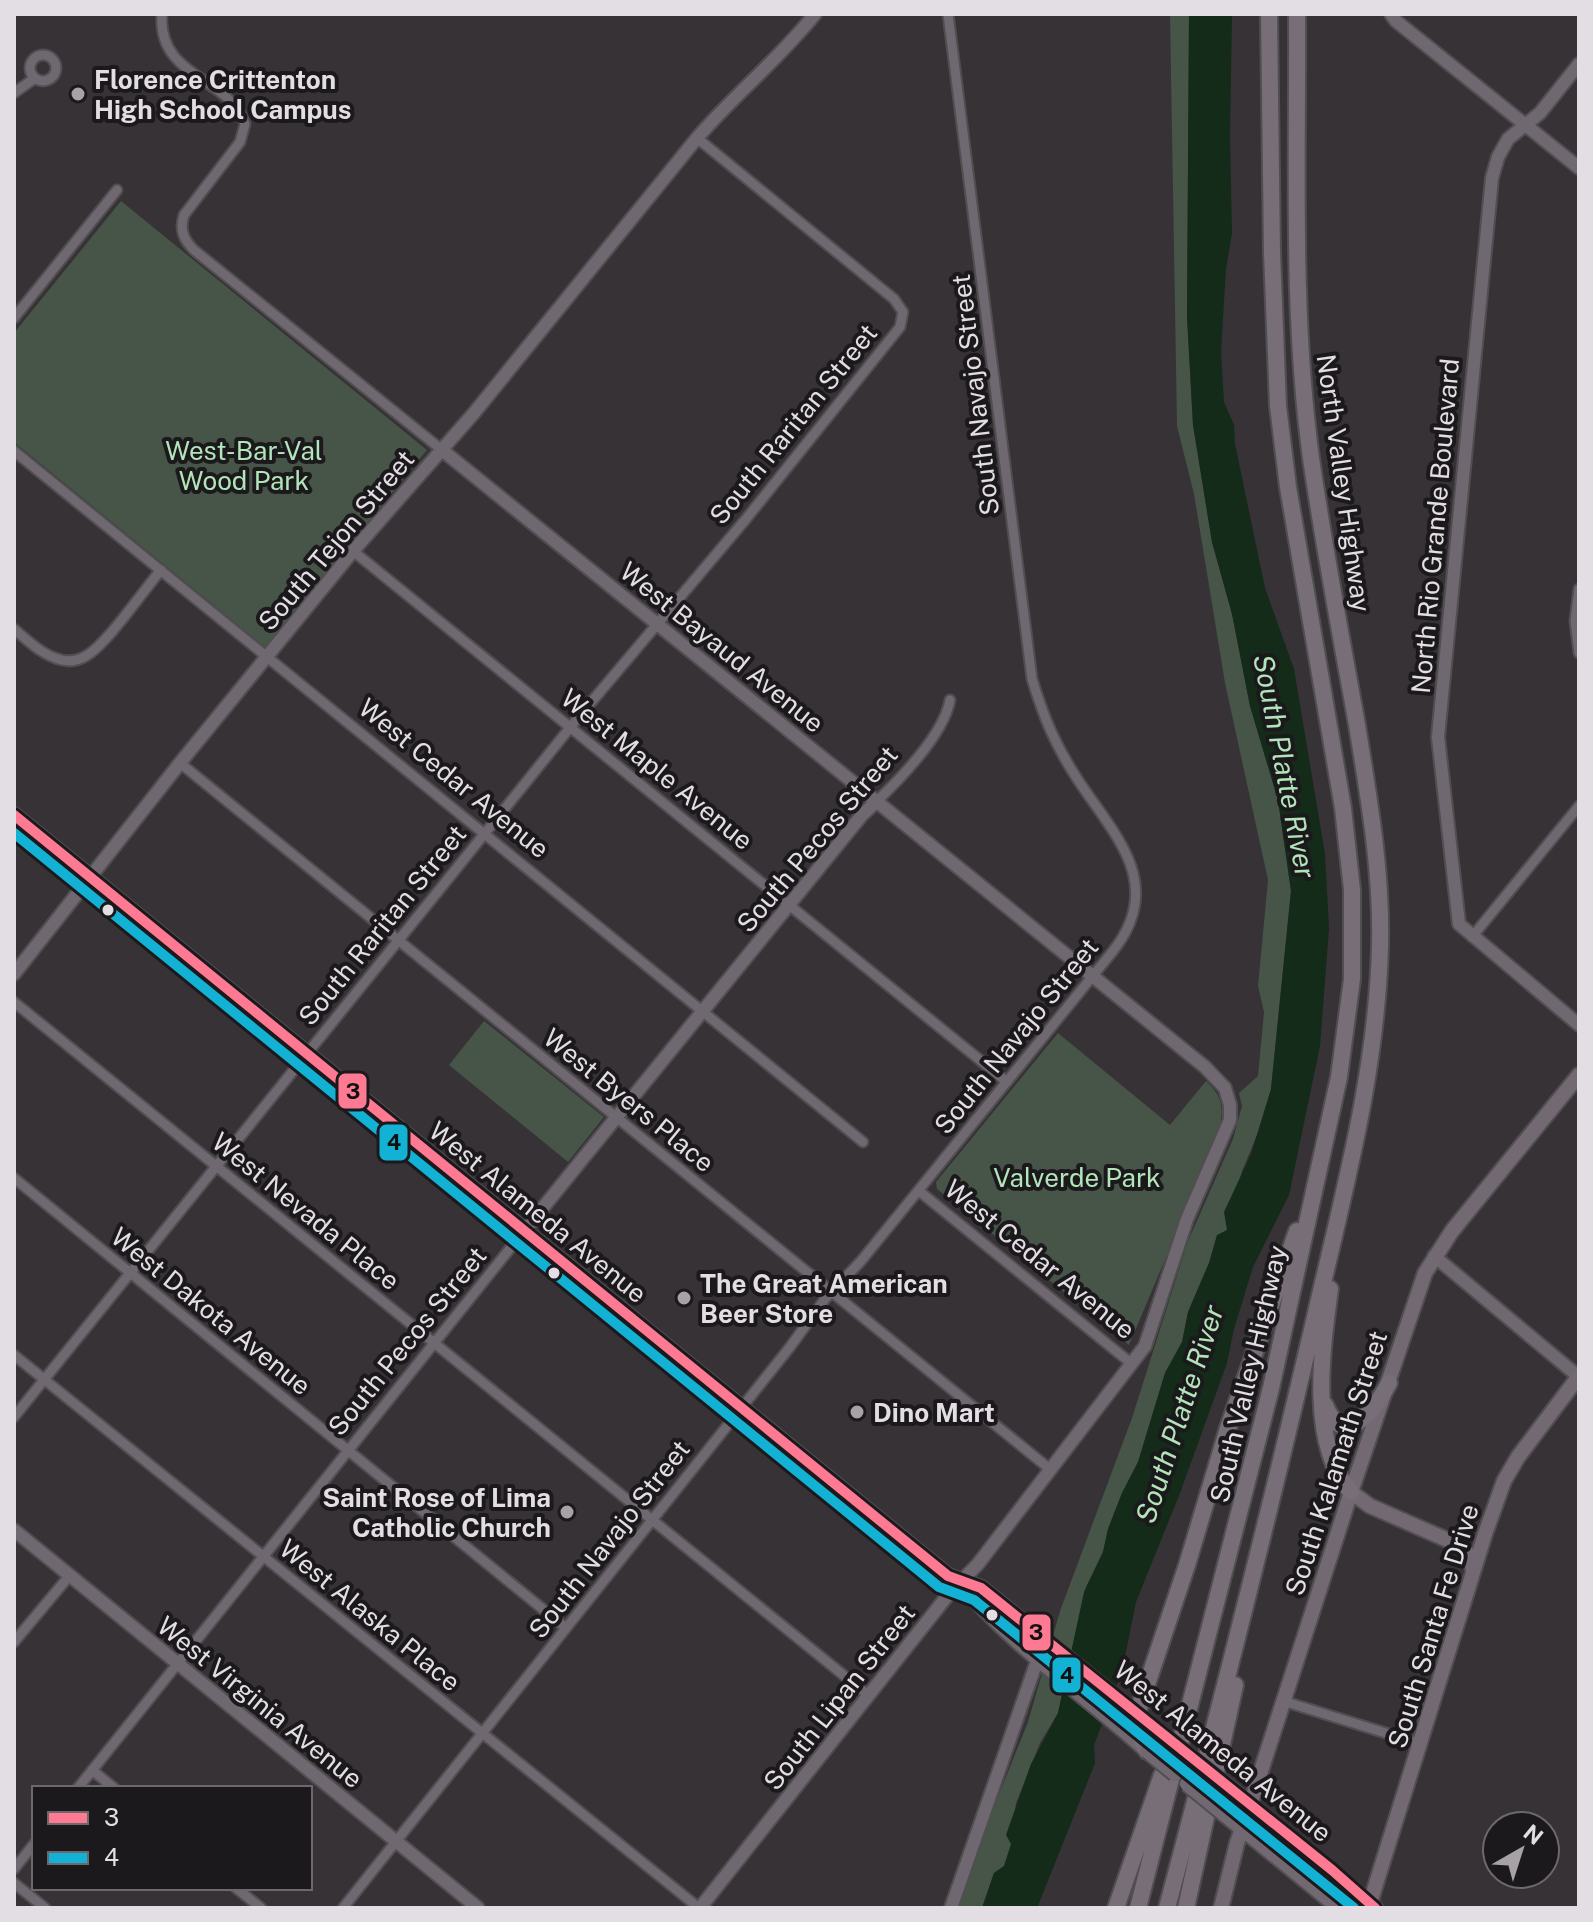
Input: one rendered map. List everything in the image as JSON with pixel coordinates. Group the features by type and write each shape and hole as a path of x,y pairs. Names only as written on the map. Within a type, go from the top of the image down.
{"highway":[{"name":"North Valley Highway","path":"1269,14 1272,253 1278,406 1288,487 1348,844"},
{"name":"North Valley Highway","path":"1297,14 1300,309 1308,434 1377,859"},
{"name":"South Valley Highway","path":"1138,1908 1239,1521 1342,1058 1352,979 1353,908 1348,844"},
{"name":"South Valley Highway","path":"1167,1908 1265,1527 1341,1207 1366,1081 1376,1007 1380,924 1377,859"},
{"path":"1147,1751 1138,1736 1137,1714 1187,1565 1228,1428 1327,1134"},
{"path":"1341,1207 1324,1336 1323,1396 1329,1453 1337,1473 1351,1492"},
{"path":"1323,1396 1332,1417 1340,1424 1349,1426 1368,1414 1389,1383"},
{"path":"1116,1908 1168,1756 1239,1521"},
{"path":"1186,1908 1251,1610 1265,1527"}],"main road":[{"name":"West Alameda Avenue","path":"14,815 948,1576 981,1588 1371,1906"},
{"name":"South Kalamath Street","path":"1221,1908 1241,1828 1418,1292 1434,1256 1579,1075"},
{"name":"South Santa Fe Drive","path":"1371,1906 1473,1570 1504,1481 1526,1445 1579,1377"},
{"path":"1351,1492 1370,1506 1459,1545 1470,1556 1473,1570"},
{"name":"West Alameda Avenue","path":"960,1581 1037,1661 1339,1908"}],"street":[{"name":"West Bayaud Avenue","path":"162,14 162,35 170,53 236,108 245,124 240,142 187,211 181,227 184,238 194,250 1216,1077 1225,1088 1230,1105"},
{"name":"South Tejon Street","path":"14,974 180,763 353,551 442,450 697,138 789,46 815,14"},
{"name":"South Navajo Street","path":"343,1908 831,1292 850,1274 919,1191 1118,945 1129,924 1135,902 1135,874 1122,842 1078,780 1046,725 1032,679 948,14"},
{"path":"1391,14 1579,168"},
{"name":"North Rio Grande Boulevard","path":"1472,937 1459,924 1438,737 1490,188 1494,167 1513,133 1540,113 1579,64"},
{"path":"14,93 35,78"},
{"name":"South Raritan Street","path":"14,1417 484,833 902,322 903,312 888,294 697,138"},
{"path":"14,318 117,190"},
{"name":"West Cedar Avenue","path":"14,451 863,1142"},
{"name":"West Maple Avenue","path":"353,551 1007,1082"},
{"path":"14,629 53,657 78,660 87,656 102,641 161,570"},
{"path":"1579,589 1575,621 1579,653"},
{"name":"South Pecos Street","path":"80,1786 615,1117 862,815 938,730 948,713 950,700"},
{"name":"West Byers Place","path":"180,763 1051,1470"},
{"path":"1579,806 1472,937 1579,1025"},
{"name":"West Nevada Place","path":"14,1002 868,1695"},
{"name":"South Lipan Street","path":"699,1908 960,1581 978,1564 1145,1346 1187,1219 1229,1126 1230,1105"},
{"name":"West Dakota Avenue","path":"14,1178 566,1628"},
{"name":"West Cedar Avenue","path":"919,1191 1132,1364"},
{"path":"1434,1256 1579,1377"},
{"name":"West Alaska Place","path":"14,1355 482,1734 651,1866 699,1908"},
{"name":"West Virginia Avenue","path":"14,1530 478,1908"},
{"path":"14,1642 70,1575"},
{"path":"951,1908 1037,1661"},
{"path":"1283,1701 1421,1744"},
{"path":"92,1770 112,1786"},
{"path":"14,1869 32,1846"},
{"path":"14,1883 45,1908"},
{"path":"238,1890 261,1908"}],"green space":[{"path":"1170,14 1189,14 1187,317 1193,425 1212,542 1232,614 1250,706 1278,800 1291,891 1271,1089 1263,1121 1242,1171 1227,1230 1217,1236 1188,1312 1182,1342 1165,1373 1138,1462 1122,1493 1103,1552 1086,1587 1058,1713 1040,1743 1016,1803 1012,1844 1004,1866 994,1873 982,1908 958,1908 1028,1722 1060,1611 1132,1418 1188,1241 1233,1139 1242,1106 1239,1093 1258,1076 1264,1012 1258,986 1268,880 1225,683 1194,494 1177,426"},
{"name":"West-Bar-Val Wood Park","path":"121,201 427,450 266,648 14,442 14,333"},
{"path":"484,1021 604,1117 568,1162 449,1065"},
{"name":"Valverde Park","path":"1058,1033 1170,1125 1206,1081 1217,1094 1222,1108 1216,1139 1129,1345 937,1189 936,1182"}],"water":[{"name":"South Platte River","path":"1189,14 1232,14 1232,233 1226,269 1221,351 1224,402 1234,425 1235,444 1265,588 1294,669 1325,854 1329,929 1320,1046 1289,1195 1253,1267 1227,1363 1136,1602 1122,1671 1094,1745 1095,1763 1037,1908 982,1908 994,1873 1004,1866 1011,1844 1006,1835 1031,1764 1058,1713 1084,1592 1103,1552 1122,1493 1138,1462 1165,1373 1182,1342 1188,1312 1217,1235 1227,1230 1224,1212 1251,1154 1271,1089 1291,891 1278,800 1250,706 1232,614 1212,542 1193,425 1187,317"}],"transit line":[{"name":"3","path":"14,815 948,1576 981,1588 1375,1908"},
{"name":"4","path":"14,833 939,1587 974,1600 1354,1908"}],"place":[{"name":"Florence Crittenton High School Campus","path":"78,94"},
{"name":"The Great American Beer Store","path":"684,1298"},
{"name":"Dino Mart","path":"857,1412"},
{"name":"Saint Rose of Lima Catholic Church","path":"567,1512"}]}
